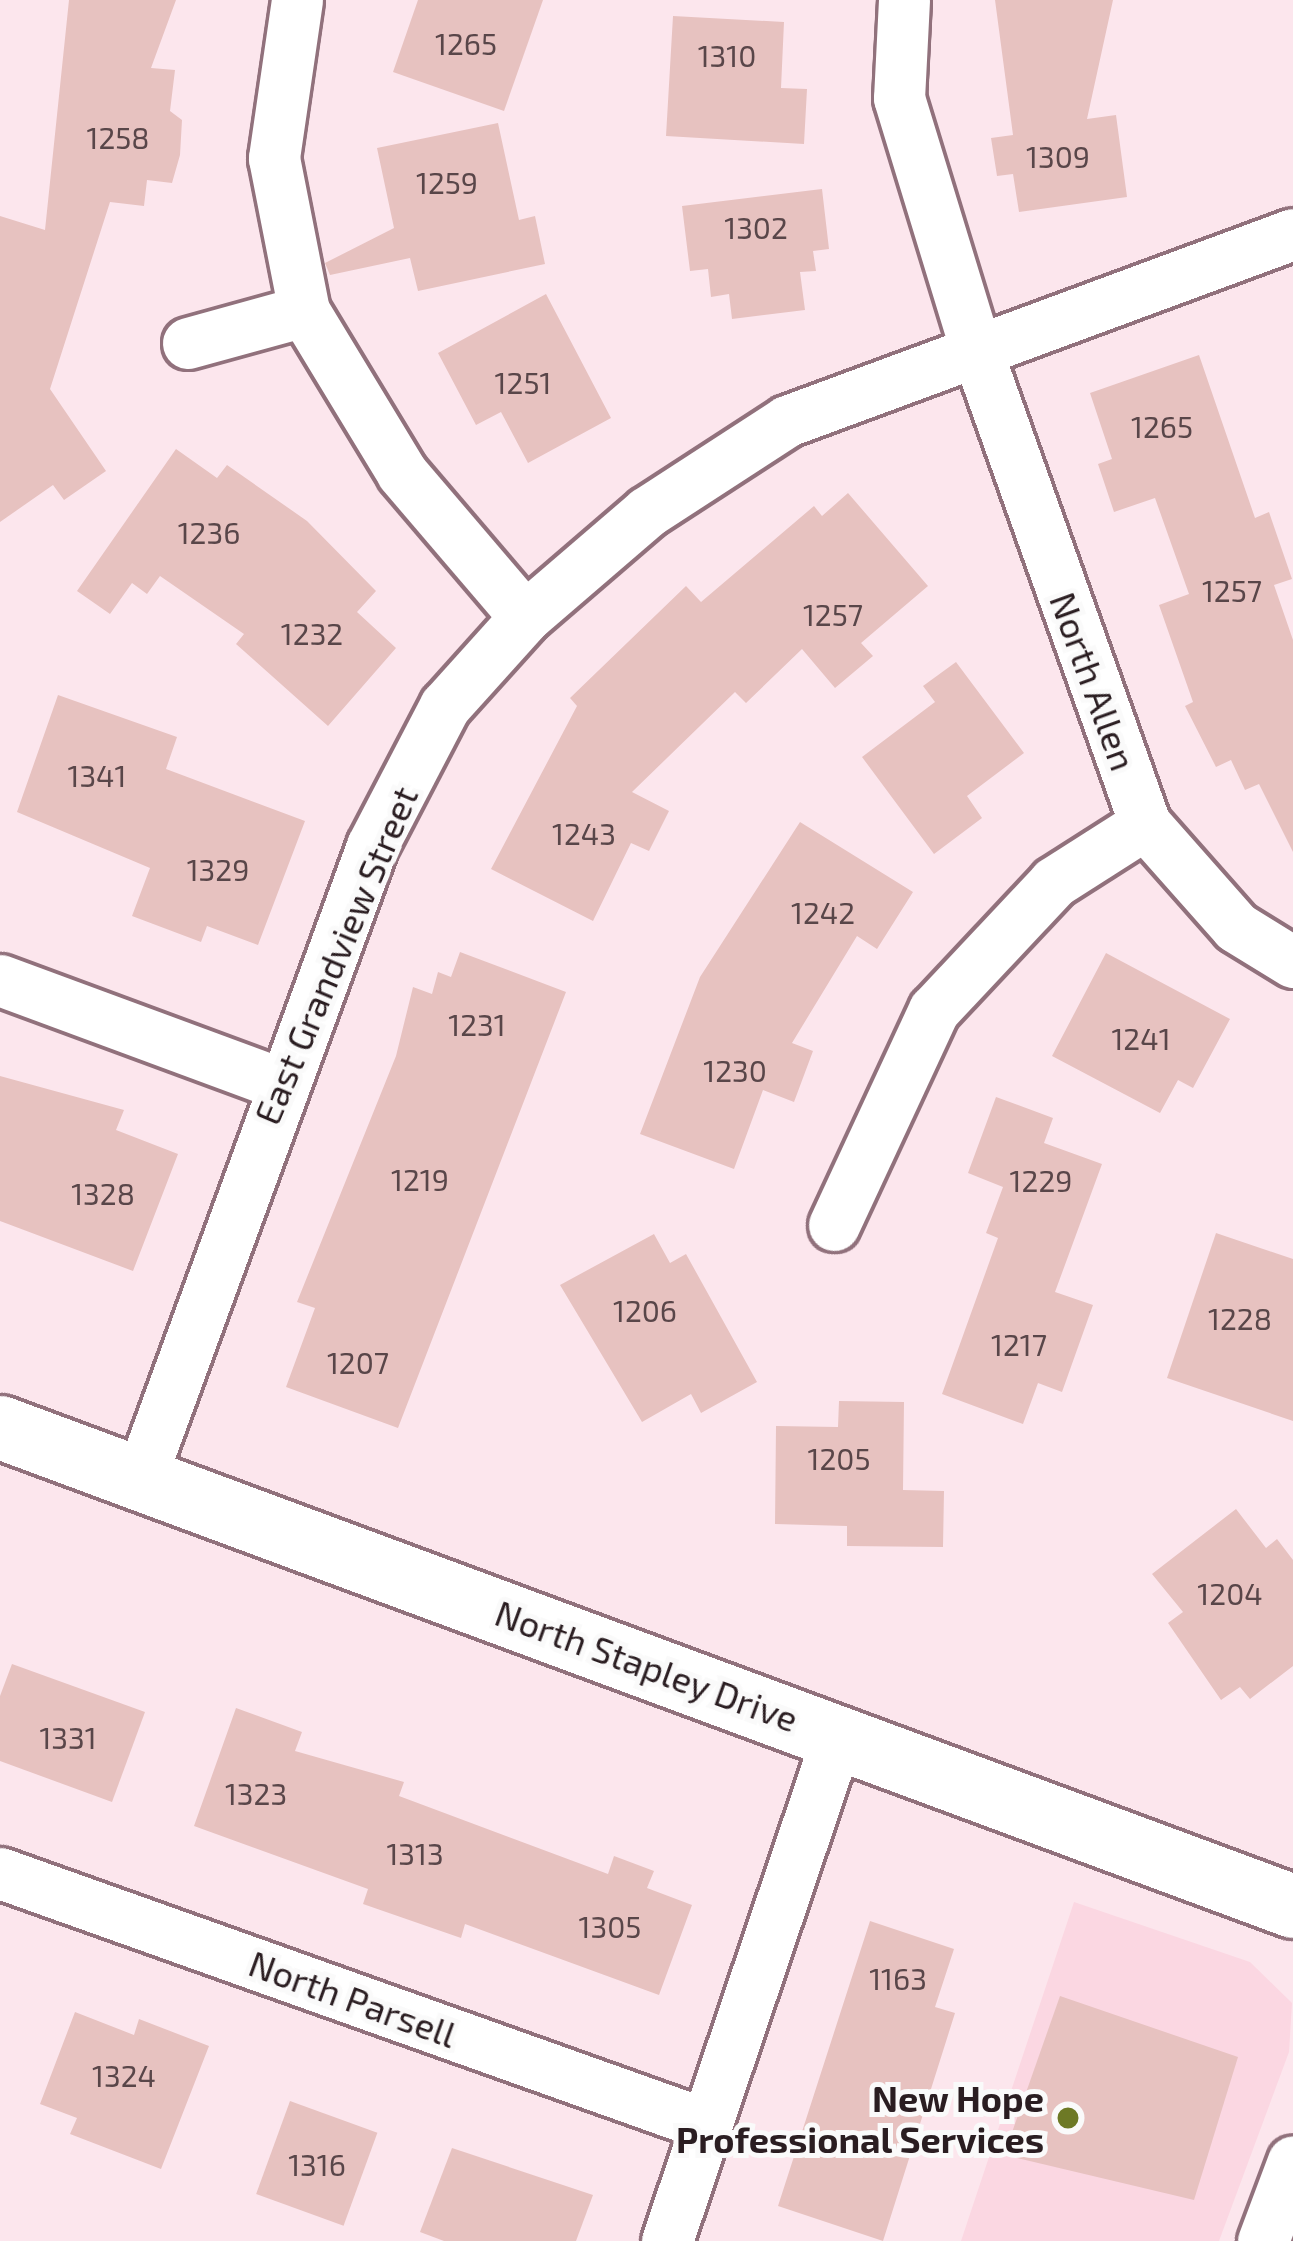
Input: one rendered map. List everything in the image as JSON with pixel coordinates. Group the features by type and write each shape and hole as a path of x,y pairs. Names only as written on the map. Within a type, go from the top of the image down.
{"main road":[{"name":"North Stapley Drive","path":"0,1427 1293,1906"}],"street":[{"path":"297,0 274,158 304,311 402,473 525,617"},
{"path":"904,0 899,98 975,346"},
{"name":"East Grandview Street","path":"140,1479 278,1083 372,846 435,726 525,617 647,512 788,421 975,346 1293,234"},
{"path":"188,343 304,311"},
{"name":"North Allen","path":"975,346 1145,824 1236,927 1293,962"},
{"path":"834,1225 934,1010 992,938 1054,882 1145,824"},
{"path":"0,980 278,1083"},
{"path":"667,2241 838,1735"},
{"name":"North Parsell","path":"0,1873 705,2124"},
{"path":"1263,2241 1293,2161"}],"shaded area":[{"path":"1074,1902 1250,1962 1292,2003 1289,2052 1219,2241 961,2241"}],"building":[{"path":"69,0 176,0 151,68 175,70 170,111 182,120 180,155 172,183 147,180 144,206 110,202 50,389 106,471 64,500 53,485 0,522 0,216 45,230"},
{"path":"418,0 543,0 504,111 393,72"},
{"path":"995,0 1113,0 1087,119 1116,115 1127,197 1019,212 1013,174 997,176 991,138 1013,135"},
{"path":"673,16 784,22 781,88 807,89 804,144 666,136"},
{"path":"498,123 519,220 535,216 545,264 418,291 410,258 330,275 325,263 394,228 377,148"},
{"path":"822,189 829,249 813,251 816,271 800,272 805,310 732,319 729,294 711,297 708,269 690,271 682,206"},
{"path":"546,294 611,418 528,463 501,412 476,425 438,353"},
{"path":"1199,355 1255,518 1269,512 1292,579 1274,585 1293,640 1293,852 1259,784 1245,790 1231,760 1216,767 1185,706 1193,702 1159,605 1189,594 1155,498 1114,512 1098,464 1112,459 1090,393"},
{"path":"176,449 217,478 227,465 307,521 376,591 357,612 396,648 328,726 236,644 244,634 160,576 147,594 132,583 110,614 77,591"},
{"path":"848,493 928,586 861,643 873,656 835,688 802,649 746,703 735,692 632,792 669,811 649,851 631,843 593,921 491,869 577,706 570,698 686,586 701,602 814,506 822,516"},
{"path":"956,662 1024,753 967,796 982,818 934,854 862,757 935,702 923,686"},
{"path":"58,695 177,737 166,769 305,821 258,945 207,926 201,942 132,916 150,868 17,812"},
{"path":"800,822 913,892 877,949 857,936 792,1043 813,1051 794,1102 763,1090 734,1169 640,1134 700,977"},
{"path":"460,952 566,992 398,1428 286,1387 315,1308 297,1302 396,1056 413,987 432,994 438,972 451,977"},
{"path":"1106,953 1230,1019 1193,1088 1178,1080 1160,1113 1052,1056"},
{"path":"0,1076 124,1110 116,1130 178,1154 133,1271 0,1221"},
{"path":"996,1097 1053,1118 1044,1143 1102,1164 1055,1292 1093,1305 1062,1392 1038,1383 1023,1424 942,1394 998,1238 986,1233 1003,1187 968,1173"},
{"path":"1216,1233 1293,1259 1293,1421 1167,1378"},
{"path":"654,1234 670,1263 686,1254 757,1382 701,1413 691,1394 642,1422 560,1285"},
{"path":"839,1401 904,1402 903,1490 944,1491 943,1547 847,1546 847,1526 775,1524 776,1426 838,1427"},
{"path":"1236,1509 1266,1548 1277,1539 1293,1560 1293,1666 1250,1699 1240,1687 1221,1700 1168,1623 1183,1612 1152,1574"},
{"path":"12,1664 145,1712 112,1802 0,1761 0,1696"},
{"path":"236,1708 302,1732 295,1751 404,1782 399,1796 608,1874 614,1856 654,1871 647,1888 692,1905 659,1995 465,1924 461,1938 363,1904 368,1889 194,1826"},
{"path":"870,1921 954,1949 935,2007 955,2013 883,2241 778,2206"},
{"name":"New Hope Professional Services","path":"1060,1996 1238,2057 1194,2200 1004,2155"},
{"path":"75,2012 134,2035 139,2019 209,2046 161,2169 70,2134 77,2118 40,2104"},
{"path":"290,2101 377,2133 344,2226 256,2194"},
{"path":"452,2148 593,2195 576,2241 444,2241 420,2232"}],"place":[{"name":"New Hope Professional Services","path":"1068,2118"}]}
